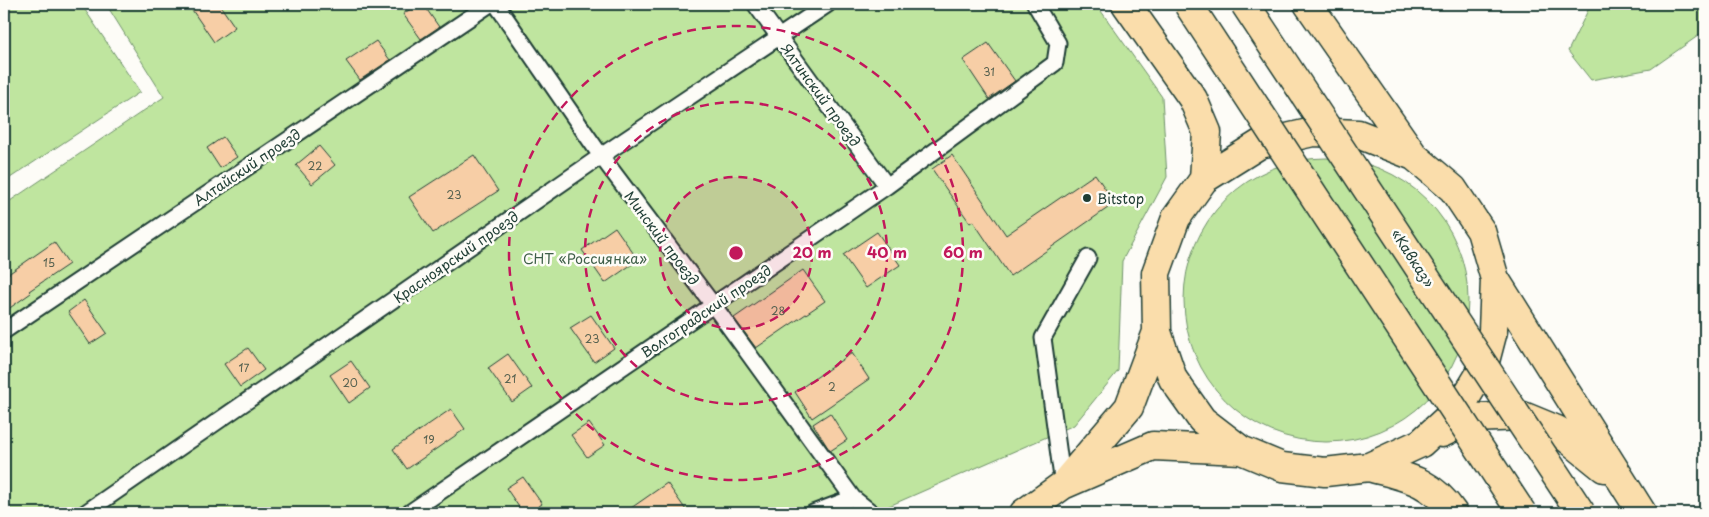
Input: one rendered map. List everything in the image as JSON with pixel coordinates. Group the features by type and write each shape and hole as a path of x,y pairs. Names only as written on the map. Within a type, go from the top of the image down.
{"main road":[{"path":"1126,4 1193,99 1207,132 1204,178"},
{"path":"1188,4 1522,513"},
{"name":"«Кавказ»","path":"1245,4 1581,513"},
{"path":"1308,4 1414,156 1453,189 1481,231 1495,279 1642,513"},
{"path":"1414,156 1358,134 1314,132 1260,144 1204,178 1176,218 1156,273 1157,332 1173,379 1202,420 1241,450 1282,467 1325,472 1369,467 1473,418 1523,416 1557,430 1621,481"},
{"path":"1421,444 1460,407 1483,369 1492,332 1495,279"},
{"path":"1063,486 1129,406 1157,332"},
{"path":"1024,513 1063,486 1153,446 1241,450"},
{"path":"1369,467 1415,479 1443,498 1453,513"}],"lane":[{"name":"Алтайский проезд","path":"4,331 490,4"},
{"name":"Минский проезд","path":"496,4 601,156 714,306 853,498 872,513"},
{"name":"Ялтинский проезд","path":"755,4 887,186"},
{"name":"Красноярский проезд","path":"85,513 601,156 828,4"},
{"name":"Волгоградский проезд","path":"409,513 887,186 1055,63 1058,43 1035,4"},
{"path":"1063,486 1043,338 1088,258"},
{"path":"813,513 853,498"}],"green space":[{"path":"4,4 81,4 140,92 4,182"},
{"name":"СНТ «Россиянка»","path":"106,4 1096,4 1162,97 1167,177 1122,261 1118,371 1074,425 873,513 4,513 4,205 164,97"},
{"path":"1591,4 1705,4 1705,31 1651,69 1591,80 1568,51"},
{"path":"1326,158 1354,161 1380,169 1405,182 1426,200 1444,221 1457,246 1465,272 1468,300 1465,328 1457,354 1444,379 1426,400 1405,418 1380,431 1354,439 1326,442 1298,439 1272,431 1247,418 1226,400 1208,379 1195,354 1187,328 1184,300 1187,272 1195,246 1208,221 1226,200 1247,182 1272,169 1298,161"}],"building":[{"path":"188,4 219,4 235,27 214,42"},
{"path":"418,4 423,4 439,27 421,39 403,14"},
{"path":"376,41 390,60 360,80 346,61"},
{"path":"988,43 1015,81 989,99 963,60"},
{"path":"223,137 237,157 220,168 207,148"},
{"path":"319,146 335,165 312,184 296,165"},
{"path":"474,155 498,191 433,233 409,197"},
{"path":"952,155 1006,235 1095,174 1115,203 1010,276 973,221 970,223 932,169"},
{"path":"615,227 638,260 605,283 582,250"},
{"path":"877,232 900,265 866,288 843,255"},
{"path":"54,242 69,264 29,291 31,293 4,312 4,277"},
{"path":"803,270 825,301 756,348 734,318"},
{"path":"84,300 107,333 90,344 68,312"},
{"path":"591,315 614,348 594,362 570,328"},
{"path":"248,348 264,370 240,387 224,364"},
{"path":"852,353 869,379 812,418 795,392"},
{"path":"508,354 532,388 512,402 488,368"},
{"path":"351,361 370,388 349,403 330,375"},
{"path":"451,409 465,429 407,469 393,449"},
{"path":"830,413 847,440 830,451 813,424"},
{"path":"589,423 605,445 587,457 571,435"},
{"path":"523,477 542,504 529,513 523,513 506,488"},
{"path":"667,483 688,513 624,513"}],"place":[{"name":"Bitstop","path":"1087,198"}]}
